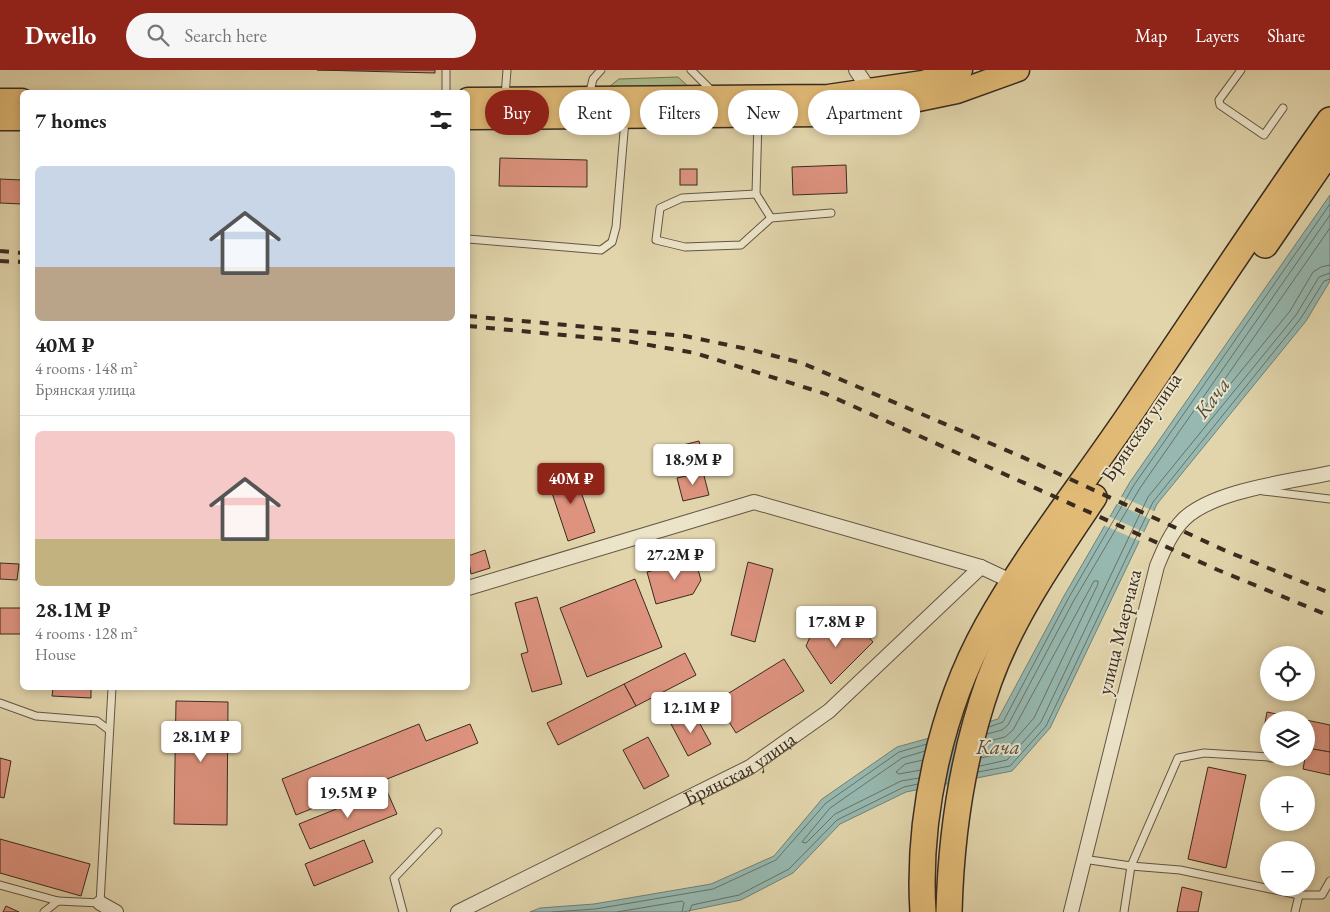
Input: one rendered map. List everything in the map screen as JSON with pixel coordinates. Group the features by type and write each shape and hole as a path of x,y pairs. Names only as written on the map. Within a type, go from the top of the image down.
{"highway":[{"name":"Брянская улица","path":"923,912 924,836 928,800 950,712 983,635 1013,582 1098,462 1330,120"},
{"name":"Брянская улица","path":"949,912 952,842 978,717 990,680 1012,632 1055,556 1330,150"}],"main road":[{"path":"630,98 828,96 923,82 961,70"},
{"path":"798,115 824,115 880,108 957,92 1018,70"},
{"path":"470,99 485,99"},
{"path":"0,100 20,100"},
{"path":"630,117 728,116"},
{"path":"470,118 559,117"},
{"path":"0,119 20,119"}],"street":[{"path":"856,70 869,89"},
{"name":"улица Маерчака","path":"1071,912 1157,566 1171,534 1184,519 1218,498 1330,473"},
{"path":"470,587 754,502 982,567 1013,582"},
{"name":"Брянская улица","path":"458,912 750,767 829,712 982,567"},
{"path":"100,903 116,912"}],"lane":[{"path":"446,70 446,90"},
{"path":"506,90 507,70"},
{"path":"590,90 593,79 601,70"},
{"path":"691,70 719,98"},
{"path":"1241,70 1220,100 1220,105 1264,135 1283,108"},
{"path":"470,239 601,250 612,242 619,200 624,135"},
{"path":"758,135 756,194 771,218"},
{"path":"756,194 682,198 660,208 656,240 685,247 742,245 771,218 831,213"},
{"path":"1255,490 1330,499"},
{"path":"0,885 58,901 100,903 112,690"},
{"path":"0,703 36,716 97,721 109,730"},
{"path":"1124,912 1131,866 1178,758 1204,753 1260,756"},
{"path":"403,912 394,878 438,832"},
{"path":"1083,859 1131,866 1180,870 1260,887"},
{"path":"1315,894 1322,894 1330,881"},
{"path":"1295,912 1299,896"},
{"path":"44,912 58,901"}],"green space":[{"path":"678,77 692,90 605,90 619,79"}],"water":[{"name":"Кача","path":"1330,195 1330,281 1306,321 1157,504 1050,728 1012,771 906,792 840,824 793,873 741,900 683,912 530,912 540,908 594,904 711,884 774,856 822,799 897,747 998,719 1064,596 1130,482"}],"pier":[{"path":"1120,496 1156,512 1152,520 1115,503"},
{"path":"1108,516 1146,533 1142,542 1103,525"}],"building":[{"path":"317,70 435,70 435,73"},
{"path":"500,158 587,160 587,187 499,186"},
{"path":"846,165 847,193 793,195 792,167"},
{"path":"680,169 697,169 697,185 680,185"},
{"path":"0,179 20,180 20,204 0,203"},
{"path":"699,441 702,454 674,461 671,448"},
{"path":"573,469 595,532 568,541 547,478"},
{"path":"703,472 709,495 683,501 677,478"},
{"path":"485,550 490,568 471,574 470,555"},
{"path":"695,559 701,580 693,594 656,604 647,572"},
{"path":"748,562 773,569 755,642 731,635"},
{"path":"0,563 19,564 17,580 0,579"},
{"path":"635,579 662,647 587,677 560,608"},
{"path":"537,597 562,684 532,692 521,654 528,652 515,603"},
{"path":"0,608 20,608 20,634 0,634"},
{"path":"817,621 863,630 873,642 831,684 806,646"},
{"path":"685,653 696,675 636,706 624,684"},
{"path":"784,659 804,691 736,733 716,701"},
{"path":"624,684 636,706 558,745 547,723"},
{"path":"53,690 91,690 91,698 52,696"},
{"path":"176,701 228,702 227,825 174,824"},
{"path":"694,713 711,744 688,756 671,724"},
{"path":"1315,722 1330,725 1330,752 1315,750"},
{"path":"419,724 426,741 470,724 478,743 296,815 282,779"},
{"path":"648,737 669,776 644,789 623,750"},
{"path":"1315,749 1330,752 1330,775 1303,769 1304,766 1315,766"},
{"path":"0,758 11,761 4,798 0,797"},
{"path":"1208,767 1246,775 1226,868 1188,859"},
{"path":"386,789 397,814 310,849 299,824"},
{"path":"0,839 90,864 81,896 0,873"},
{"path":"364,840 373,862 314,886 305,864"},
{"path":"1182,887 1202,892 1198,912 1177,912"},
{"path":"6,906 19,912 3,912"}],"railway":[{"path":"0,251 20,253"},
{"path":"0,261 20,262"},
{"path":"470,316 685,336 802,363 1020,456 1226,551 1330,593"},
{"path":"470,326 626,341 695,353 826,394 1218,570 1330,616"}]}
